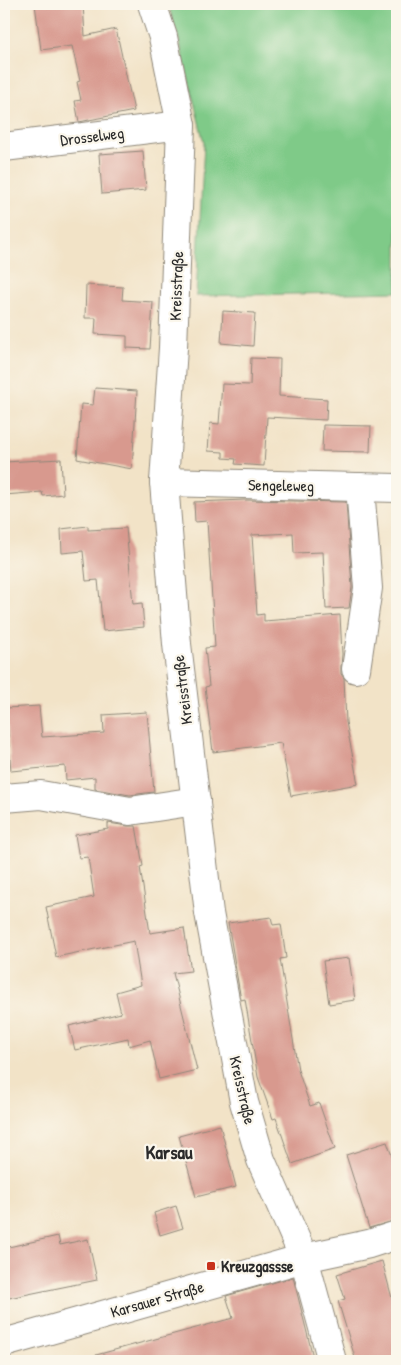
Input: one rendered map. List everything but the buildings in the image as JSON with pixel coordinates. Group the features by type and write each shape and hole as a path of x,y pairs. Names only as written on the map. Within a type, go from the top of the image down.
{"street":[{"name":"Kreisstraße","path":"152,4 163,37 181,125 174,348 164,482 177,644 209,913 244,1102 261,1160 304,1258 332,1361"},
{"name":"Drosselweg","path":"4,147 181,125"},
{"name":"Sengeleweg","path":"164,482 397,488"},
{"path":"356,669 368,588 360,487"},
{"path":"4,798 41,795 130,811 196,801"},
{"name":"Karsauer Straße","path":"6,1349 304,1258 369,1244 397,1235"}],"green space":[{"path":"168,4 397,4 397,292 196,296 204,143 180,44"}],"place":[{"name":"Kreuzgassse","path":"211,1266"}],"district":[{"name":"Karsau","path":"169,1152"}]}
